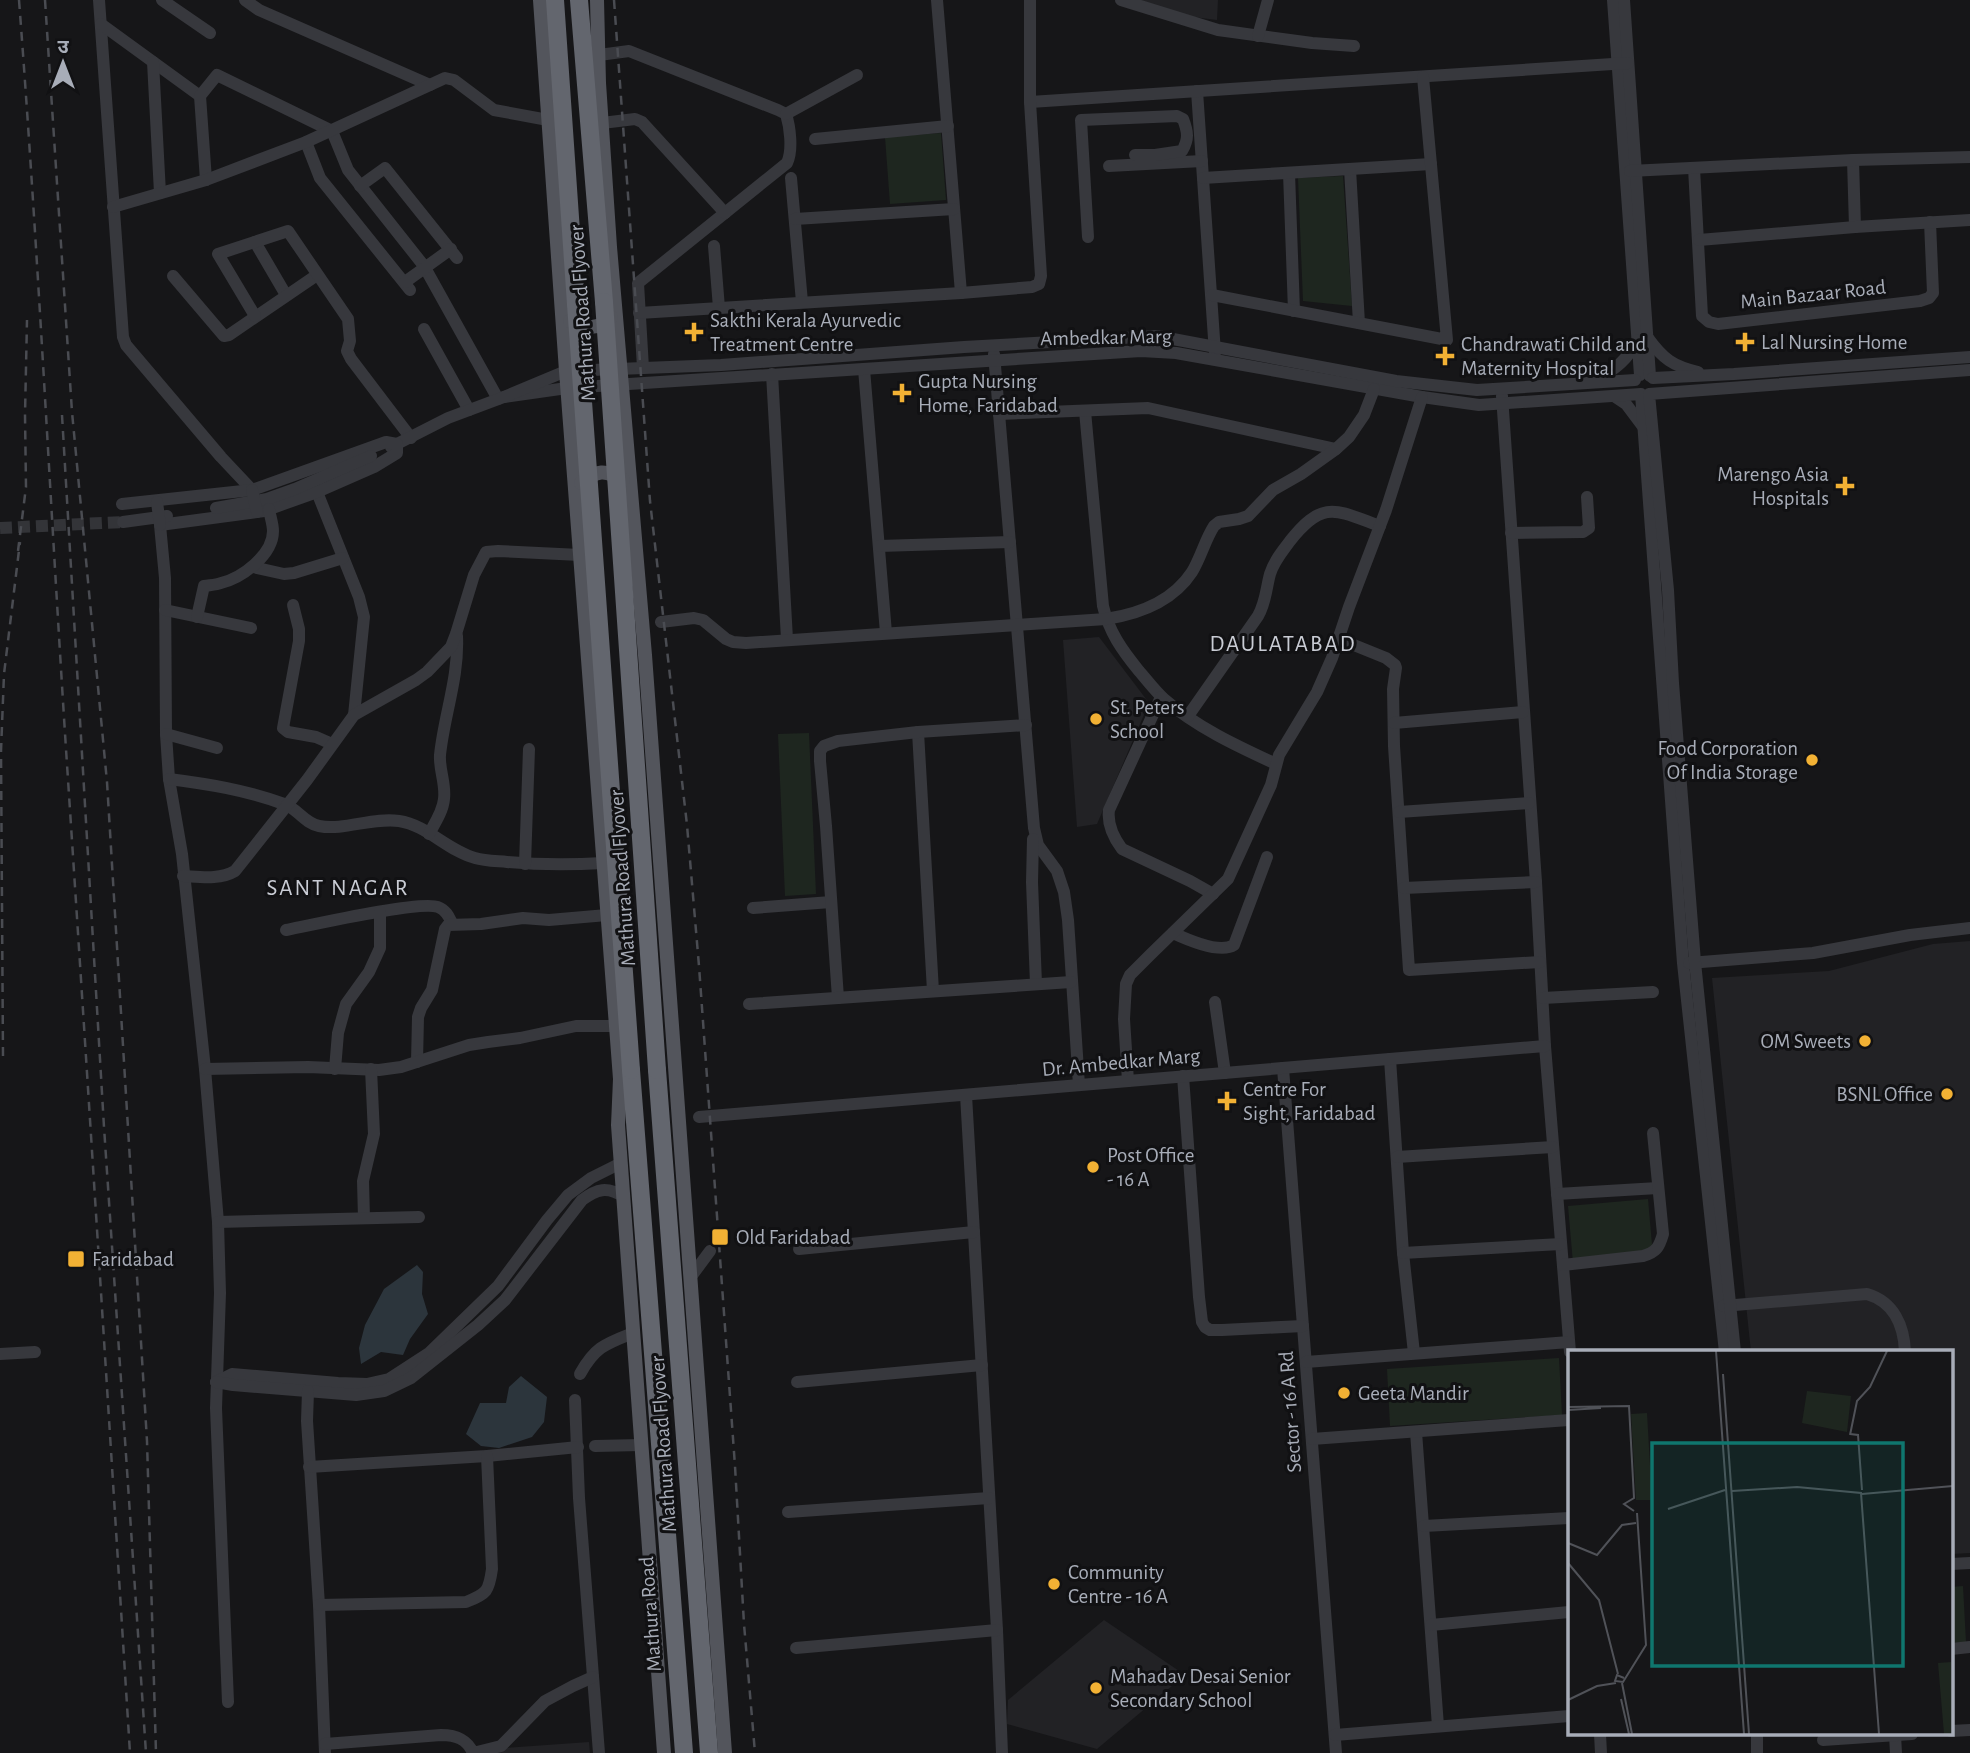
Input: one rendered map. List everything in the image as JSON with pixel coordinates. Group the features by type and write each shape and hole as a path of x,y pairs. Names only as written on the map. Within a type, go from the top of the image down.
{"highway":[{"name":"Mathura Road Flyover","path":"555,0 640,1179"},
{"name":"Mathura Road Flyover","path":"579,0 604,302 657,1070 709,1753"},
{"path":"620,1089 640,1179"},
{"name":"Mathura Road","path":"640,1179 684,1753"}],"main road":[{"path":"540,0 616,1026 620,1089 618,1125 664,1753"},
{"path":"597,0 610,247 622,368"},
{"path":"610,247 617,269 622,385 645,656 725,1753"},
{"path":"562,313 572,323 585,328 597,327 608,321 615,310"},
{"path":"575,488 592,474 603,472 612,474 630,485"}],"street":[{"path":"99,0 123,337 126,345 252,490 273,532 270,547 253,567 229,580 204,586 197,617"},
{"path":"162,0 210,33"},
{"path":"245,0 259,10 430,85"},
{"path":"937,0 961,293"},
{"path":"639,313 961,293 1032,287 1039,284 1041,276 1030,102 1030,5 1042,0"},
{"path":"1121,0 1218,30 1354,46"},
{"path":"1258,36 1268,0"},
{"path":"1613,0 1623,63 1645,377 1655,387 1645,394"},
{"path":"1623,63 1624,0"},
{"path":"101,24 200,96"},
{"path":"599,55 629,51 786,114 789,122 789,160 638,283 643,368"},
{"path":"153,62 160,193"},
{"path":"1030,102 1623,63"},
{"path":"122,522 267,499 411,438 448,418 501,398 424,266 348,170 332,131 217,75 200,96 206,180"},
{"path":"786,114 857,75"},
{"path":"1212,295 1447,340 1423,77"},
{"path":"113,207 206,180 306,142 445,78 454,80 494,110 548,120"},
{"path":"1198,91 1216,360"},
{"path":"1147,94 1148,118"},
{"path":"1088,237 1081,120 1177,116 1183,119 1188,140 1182,151 1135,155"},
{"path":"602,123 635,119 642,122 725,213"},
{"path":"815,139 948,126"},
{"path":"306,142 320,178 407,286 424,266 454,253 385,168 360,186"},
{"path":"1631,171 1970,157"},
{"path":"1853,160 1855,227"},
{"path":"1110,166 1202,161"},
{"path":"1203,178 1431,164"},
{"name":"Main Bazaar Road","path":"1694,168 1702,316 1709,322 1718,324 1929,298 1933,293 1930,222"},
{"path":"1350,169 1359,323"},
{"path":"1289,173 1294,311"},
{"path":"791,178 802,302"},
{"path":"795,219 954,209"},
{"path":"1699,240 1970,220"},
{"path":"256,316 218,254 288,231 348,319 348,351 351,359 411,438"},
{"path":"255,242 286,295"},
{"path":"714,246 719,308"},
{"path":"173,276 224,336 317,275"},
{"path":"424,330 469,410"},
{"name":"Ambedkar Marg","path":"501,398 566,371 721,365 1157,336 1396,381 1477,390 1970,357"},
{"path":"1643,339 1672,364 1713,375"},
{"path":"1590,383 1623,362 1643,339"},
{"path":"993,346 1034,828 1032,882 1036,984"},
{"name":"Ambedkar Marg","path":"501,398 567,388 1141,351 1176,353 1479,405 1970,370"},
{"path":"864,369 886,633"},
{"path":"772,374 787,639"},
{"path":"1645,377 1635,388 1645,394"},
{"path":"1306,1362 1415,1353 1569,1347 1545,1046 1502,387"},
{"path":"661,622 694,618 703,620 733,642 1106,619 1137,613 1163,600 1192,572 1214,526 1219,522 1248,516 1273,490 1301,474 1349,437 1364,415 1374,388"},
{"path":"1648,428 1669,392"},
{"path":"1645,394 1668,590 1689,963 1726,1306 1735,1350"},
{"path":"1614,396 1626,404 1648,428"},
{"path":"1128,1081 1124,1019 1126,984 1130,975 1228,879 1271,785 1279,755 1317,692 1339,639 1380,526 1422,397"},
{"path":"999,414 1148,408 1336,449"},
{"path":"1085,411 1102,593 1106,619 1116,642 1161,697 1225,739 1276,764"},
{"path":"122,504 252,490 386,442 397,444"},
{"path":"160,525 263,511 317,492 388,459 397,453 397,444"},
{"path":"317,492 359,597 364,617 354,715"},
{"path":"1511,534 1583,532 1589,528 1587,497"},
{"path":"157,502 165,578 166,734 169,779 182,855 218,1222 220,1293 216,1382 228,1702"},
{"path":"1188,716 1264,605 1277,558 1311,518 1333,511 1380,526"},
{"path":"879,546 1010,542"},
{"path":"183,876 217,877 235,871 288,805 354,715 416,680 451,647 474,575 486,552 580,555"},
{"path":"253,567 284,574 294,573 343,558"},
{"path":"293,605 299,641 283,728 288,732 316,737 332,744"},
{"path":"165,610 251,628"},
{"path":"429,834 444,800 440,759 458,655 456,634"},
{"path":"1339,639 1386,658 1395,665 1394,723 1409,970 1540,962"},
{"path":"1161,697 1109,810 1110,828 1115,840 1130,855 1167,870 1213,894"},
{"path":"1394,723 1523,712"},
{"path":"838,998 820,751 824,746 838,741 1026,725"},
{"path":"918,733 933,991"},
{"path":"166,734 217,748"},
{"path":"525,864 529,749"},
{"path":"169,779 223,786 288,805 298,815 320,826 401,821 476,859 553,866 603,863"},
{"path":"1399,811 1529,803"},
{"path":"1034,828 1038,845 1057,871 1064,892 1079,1085"},
{"path":"1173,933 1196,942 1231,948 1267,858"},
{"path":"1404,888 1536,882"},
{"path":"753,908 831,902"},
{"path":"286,930 414,906 439,907 448,914 452,923"},
{"path":"335,1069 338,1033 346,1004 369,972 380,948 380,912"},
{"path":"417,1062 418,1017 432,990 448,925 523,918 549,920 607,915"},
{"path":"1689,963 1813,953 1910,935 1970,928"},
{"path":"749,1004 1071,982"},
{"path":"1543,998 1653,992"},
{"path":"1215,1002 1225,1073"},
{"path":"205,1069 401,1067 488,1042 576,1026 616,1026"},
{"name":"Dr. Ambedkar Marg","path":"699,1117 1545,1046"},
{"path":"1390,1059 1403,1253 1415,1353"},
{"name":"Sector - 16 A Rd","path":"1283,1068 1336,1753"},
{"path":"364,1218 363,1181 374,1134 371,1069"},
{"path":"1183,1076 1202,1322 1210,1330 1303,1326"},
{"path":"966,1095 1002,1753"},
{"path":"1563,1265 1643,1256 1655,1252 1660,1245 1663,1234 1653,1133"},
{"path":"1396,1157 1553,1147"},
{"path":"216,1382 232,1374 367,1384 389,1379 429,1353 498,1286 569,1195 591,1178 621,1163"},
{"path":"1557,1194 1658,1188"},
{"path":"216,1382 356,1395 384,1391 411,1378 505,1300 582,1200 591,1193 606,1189 624,1197"},
{"path":"218,1222 419,1217"},
{"path":"799,1249 974,1232"},
{"path":"1403,1253 1561,1244"},
{"path":"690,1278 710,1251"},
{"path":"1726,1306 1867,1294 1880,1298 1889,1306 1902,1332 1905,1350"},
{"path":"1725,1350 1726,1306"},
{"path":"580,1374 588,1359 604,1344 633,1333"},
{"path":"0,1354 35,1352"},
{"path":"797,1382 982,1365"},
{"path":"308,1391 307,1421 325,1749 441,1735 453,1735 465,1741 473,1753 501,1746 545,1701 593,1677"},
{"path":"575,1400 579,1498 599,1753"},
{"path":"1311,1439 1568,1420"},
{"path":"1416,1432 1438,1726"},
{"path":"595,1446 642,1445"},
{"path":"310,1466 487,1456 578,1447"},
{"path":"319,1605 466,1602 482,1596 489,1586 492,1569 487,1456"},
{"path":"788,1512 989,1498"},
{"path":"1424,1526 1568,1518"},
{"path":"1952,1564 1970,1563"},
{"path":"1431,1625 1568,1612"},
{"path":"796,1648 997,1630"},
{"path":"1952,1648 1970,1647"},
{"path":"1335,1735 1568,1716"},
{"path":"1952,1731 1970,1730"},
{"path":"1823,1742 1885,1736"}],"shaded area":[{"path":"1138,0 1218,0 1217,20 1193,17"},
{"path":"941,133 946,200 890,204 885,137"},
{"path":"1343,176 1352,306 1303,301 1298,178"},
{"path":"1099,637 1149,703 1097,824 1077,827 1063,640"},
{"path":"809,733 816,894 785,896 778,734"},
{"path":"1970,941 1970,1553 1952,1554 1952,1350 1751,1350 1712,978 1829,971 1933,944"},
{"path":"1648,1199 1653,1256 1573,1263 1568,1206"},
{"path":"417,1265 423,1272 422,1294 428,1314 410,1339 403,1355 381,1352 361,1364 359,1348 365,1325 384,1289"},
{"path":"1559,1358 1562,1415 1390,1426 1387,1369"},
{"path":"521,1376 547,1397 544,1422 532,1437 499,1448 481,1446 466,1434 480,1403 506,1403 509,1387"},
{"path":"1963,1586 1966,1642 1952,1643 1952,1587"},
{"name":"Mahadav Desai Senior Secondary School","path":"1104,1620 1185,1675 1097,1749 1007,1724 1008,1700"},
{"path":"589,1742 590,1753 478,1753 478,1750"}],"tunnel":[{"path":"0,528 123,522"}],"railway":[{"path":"19,0 130,1753"},
{"path":"45,0 72,412 107,782 147,1441 156,1753"},
{"path":"614,0 650,501 687,825 699,966 755,1753"},
{"path":"18,551 26,487 27,320"},
{"path":"62,415 104,1127 146,1753"},
{"path":"3,1056 1,751 4,674 20,542"}],"place":[{"name":"Sakthi Kerala Ayurvedic Treatment Centre","path":"694,332"},
{"name":"Lal Nursing Home","path":"1745,342"},
{"name":"Chandrawati Child and Maternity Hospital","path":"1445,356"},
{"name":"Gupta Nursing Home, Faridabad","path":"902,393"},
{"name":"Marengo Asia Hospitals","path":"1845,486"},
{"name":"St. Peters School","path":"1096,719"},
{"name":"Food Corporation Of India Storage","path":"1812,760"},
{"name":"OM Sweets","path":"1865,1041"},
{"name":"BSNL Office","path":"1947,1094"},
{"name":"Centre For Sight, Faridabad","path":"1227,1101"},
{"name":"Post Office - 16 A","path":"1093,1167"},
{"name":"Old Faridabad","path":"720,1237"},
{"name":"Faridabad","path":"76,1259"},
{"name":"Geeta Mandir","path":"1344,1393"},
{"name":"Community Centre - 16 A","path":"1054,1584"},
{"name":"Mahadav Desai Senior Secondary School","path":"1096,1688"}],"district":[{"name":"DAULATABAD","path":"1283,643"},
{"name":"SANT NAGAR","path":"338,887"}]}
